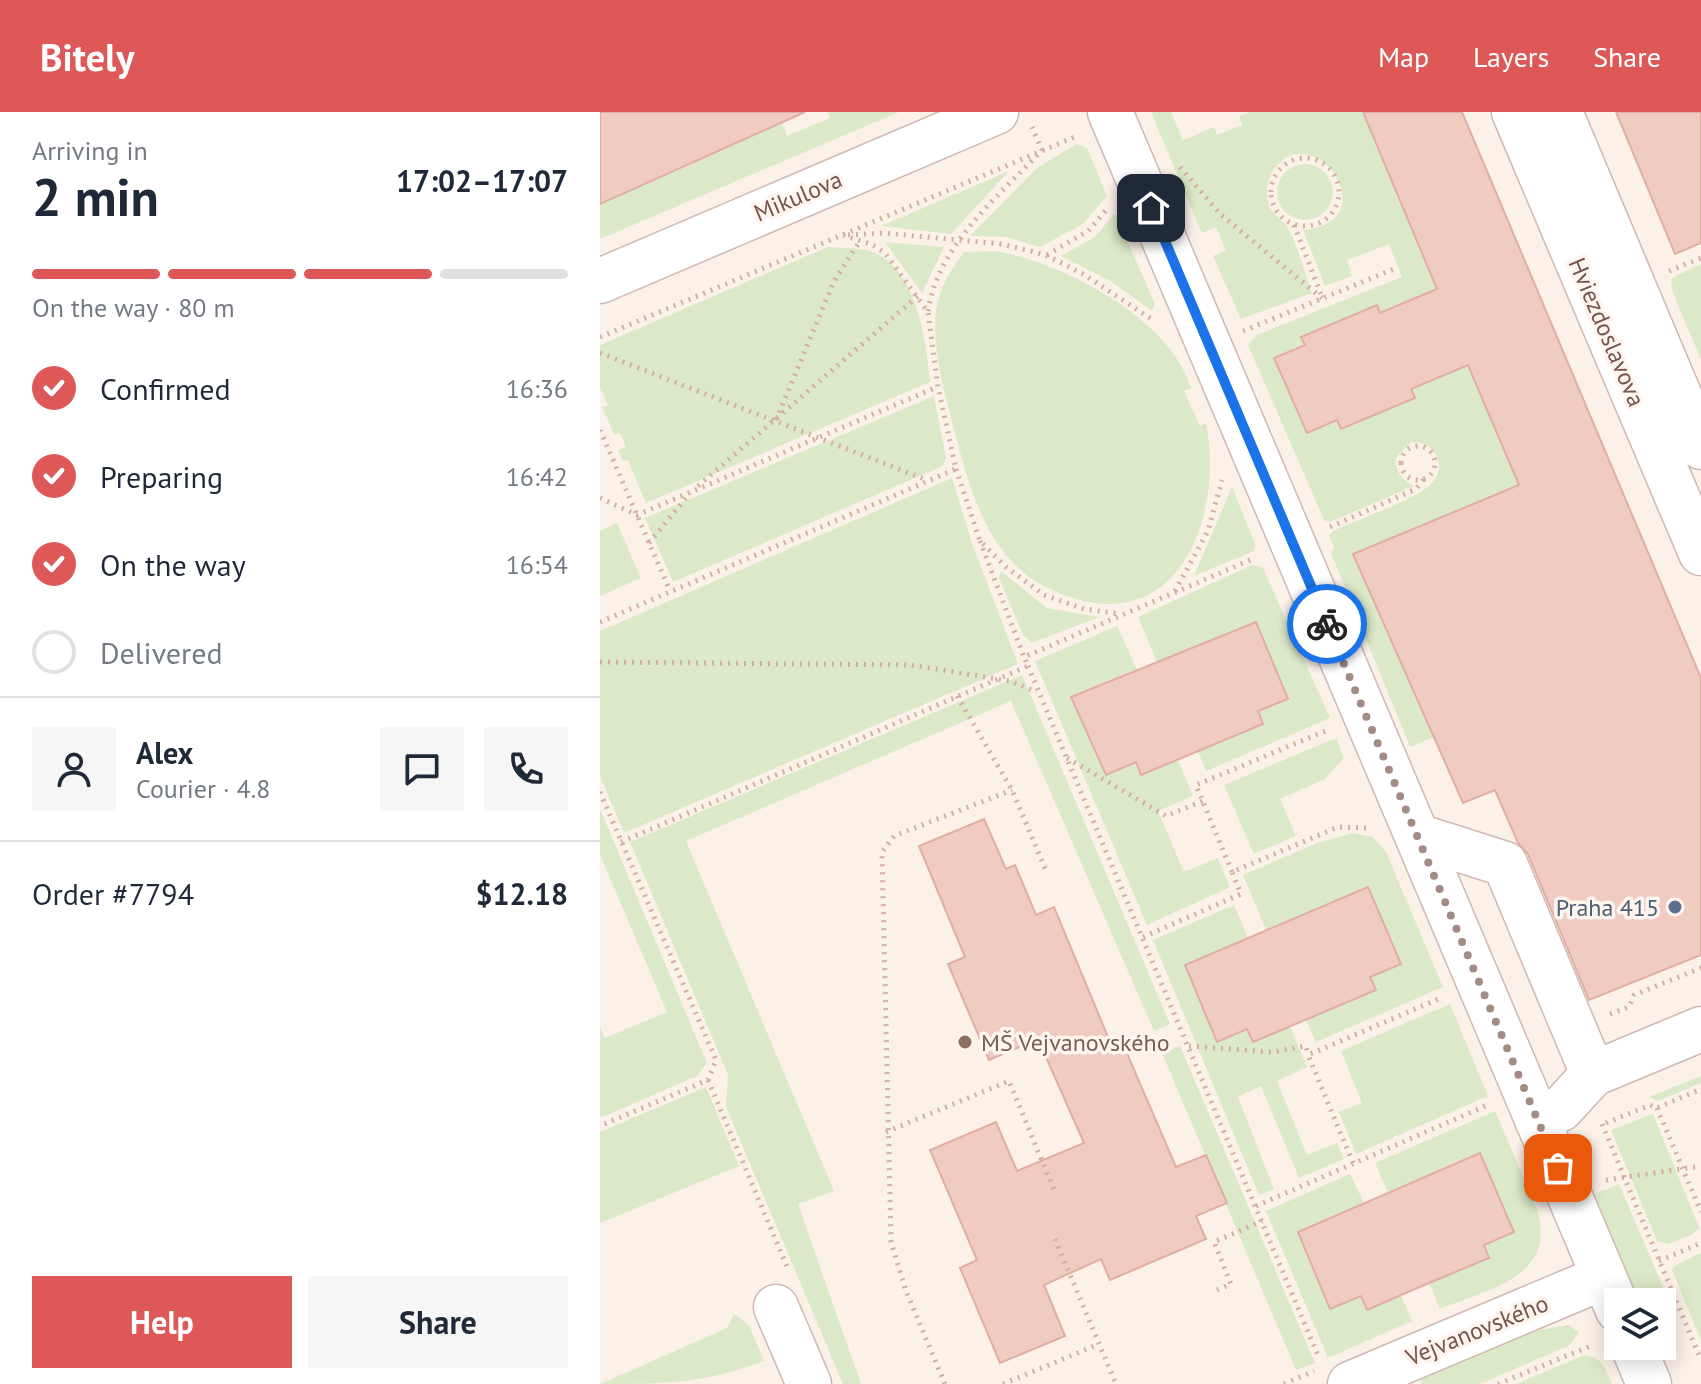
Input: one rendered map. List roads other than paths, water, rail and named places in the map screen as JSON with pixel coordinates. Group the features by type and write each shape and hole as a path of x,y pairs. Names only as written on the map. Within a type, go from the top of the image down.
{"street":[{"name":"Hviezdoslavova","path":"1514,112 1701,553"},
{"name":"Hviezdoslavova","path":"1560,112 1701,447"},
{"path":"1569,112 1593,190"},
{"name":"Mikulova","path":"600,281 1014,118"},
{"path":"1098,122 1293,545 1397,833 1537,1120 1608,1288"},
{"path":"1397,833 1505,864 1593,1074"},
{"path":"1537,1120 1561,1109 1593,1074 1701,1029"},
{"path":"784,1292 809,1384"},
{"name":"Vejvanovského","path":"1350,1384 1604,1296"},
{"path":"1628,1360 1649,1384"}],"place":[{"name":"Praha 415","path":"1675,907"},
{"name":"MŠ Vejvanovského","path":"965,1042"}]}
